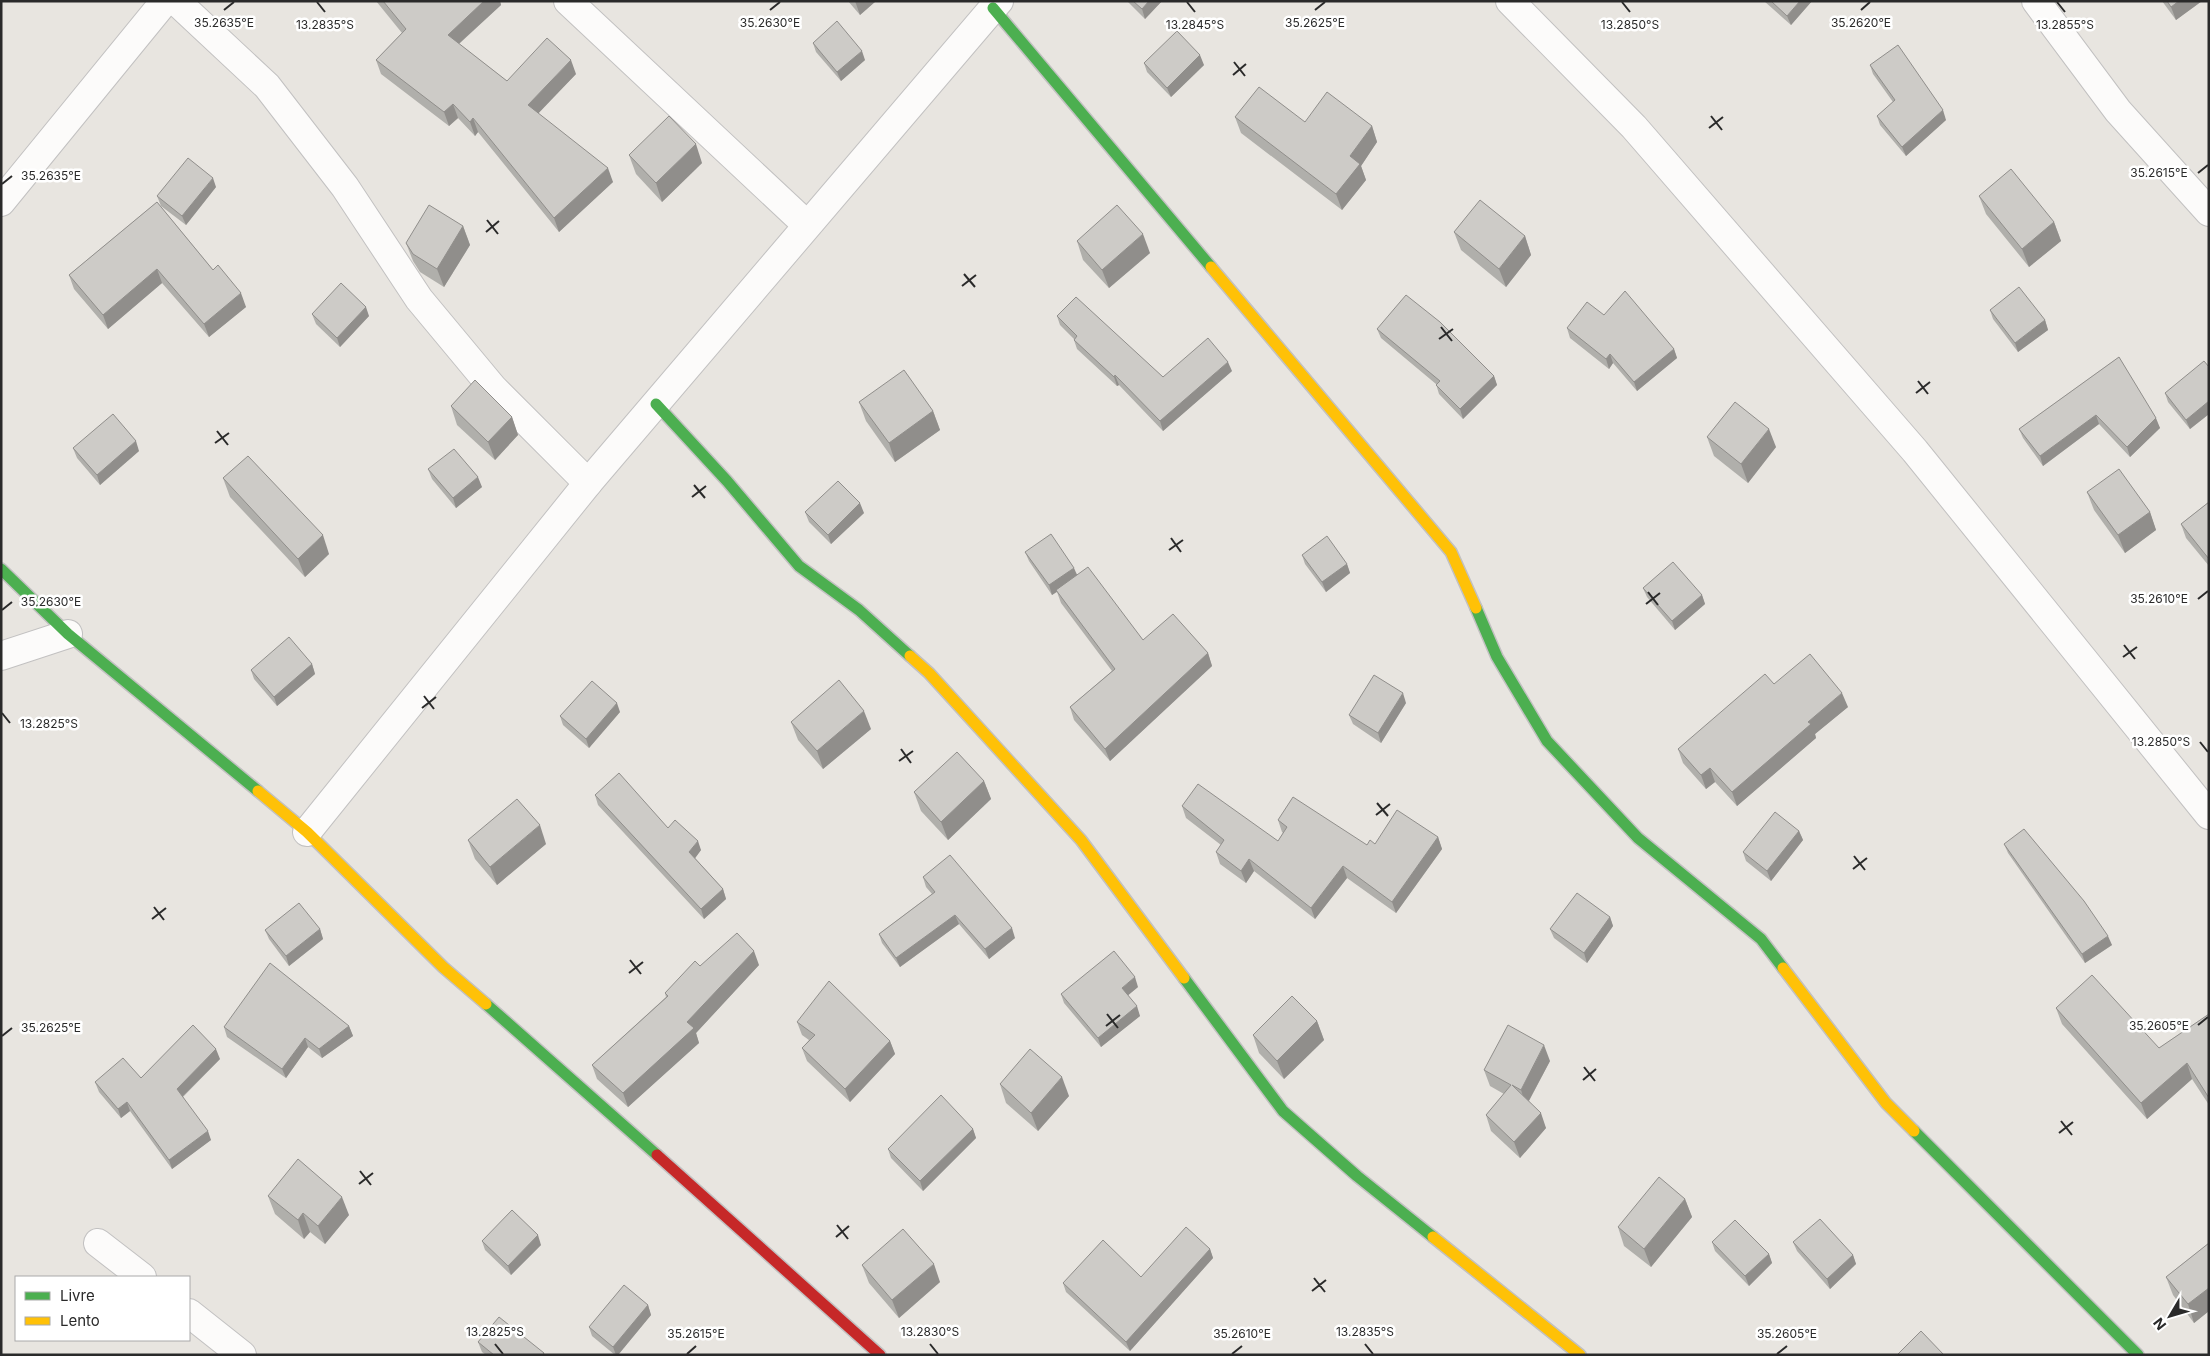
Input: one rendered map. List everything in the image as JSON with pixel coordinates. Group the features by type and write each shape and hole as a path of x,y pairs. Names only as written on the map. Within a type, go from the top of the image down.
{"street":[{"path":"1,202 164,1"},
{"path":"176,1 267,86 345,187 419,299 493,388 588,483"},
{"path":"568,1 807,224"},
{"path":"1510,1 1634,127 1915,451 2209,815"},
{"path":"2036,1 2118,111 2209,212"},
{"path":"307,832 588,483 807,224 996,5 1452,552 1497,657 1547,741 1638,838 1761,939 1886,1103 2138,1355"},
{"path":"656,404 727,481 799,566 859,610 929,673 1080,840 1283,1111 1357,1176 1580,1355"},
{"path":"1,570 68,634 307,832 443,967 570,1076 880,1355"},
{"path":"1,656 68,634"},
{"path":"98,1243 141,1276"},
{"path":"190,1314 242,1355"}],"building":[{"path":"383,1 484,1 448,35 507,81 547,38 571,60 528,105 608,168 554,218 473,118 470,122 453,104 444,112 376,60 406,29"},
{"path":"1133,1 1149,1 1142,9"},
{"path":"1771,1 1800,1 1787,16"},
{"path":"2167,1 2179,1 2171,7"},
{"path":"837,21 862,51 837,72 813,43"},
{"path":"1177,31 1200,55 1167,88 1144,63"},
{"path":"1898,45 1943,110 1902,147 1877,116 1895,100 1870,65"},
{"path":"1259,87 1305,122 1327,92 1372,126 1350,156 1360,164 1336,194 1235,117"},
{"path":"669,116 696,144 656,183 629,155"},
{"path":"188,158 213,178 182,216 157,196"},
{"path":"2011,169 2054,222 2022,249 1979,196"},
{"path":"1480,200 1525,236 1499,269 1454,232"},
{"path":"157,202 213,270 218,265 241,293 204,324 157,269 103,315 69,275"},
{"path":"429,205 463,226 437,269 413,254 406,243"},
{"path":"1117,205 1143,234 1102,270 1077,241"},
{"path":"341,283 366,307 337,338 312,314"},
{"path":"2019,287 2045,320 2015,343 1990,310"},
{"path":"1625,291 1674,349 1634,382 1610,354 1606,359 1567,328 1587,302 1604,315"},
{"path":"1406,295 1440,322 1494,376 1460,409 1436,385 1440,381 1377,329"},
{"path":"1076,297 1163,377 1208,338 1228,362 1160,421 1115,375 1114,377 1074,340 1077,336 1057,316"},
{"path":"2119,357 2156,418 2127,447 2096,415 2040,456 2019,429"},
{"path":"2204,361 2209,367 2209,401 2186,420 2165,393"},
{"path":"904,370 933,411 889,443 859,402"},
{"path":"475,380 512,417 488,442 451,406"},
{"path":"1735,402 1769,429 1741,464 1707,437"},
{"path":"113,414 136,441 97,475 73,448"},
{"path":"454,449 478,477 453,498 428,469"},
{"path":"248,456 323,535 298,559 223,478"},
{"path":"2119,469 2150,512 2118,535 2087,492"},
{"path":"838,481 860,503 828,535 805,512"},
{"path":"2209,502 2209,559 2181,524"},
{"path":"1051,534 1074,568 1049,585 1025,552"},
{"path":"1327,536 1347,564 1322,582 1302,555"},
{"path":"1673,562 1702,595 1672,621 1643,588"},
{"path":"1088,567 1143,640 1173,614 1208,653 1105,749 1070,707 1115,669 1056,590"},
{"path":"289,637 312,664 274,697 251,670"},
{"path":"1810,654 1842,693 1808,722 1811,724 1732,792 1710,768 1701,775 1678,749 1765,674 1774,684"},
{"path":"1374,675 1403,693 1378,733 1349,715"},
{"path":"839,680 864,711 817,751 791,722"},
{"path":"592,681 617,703 586,739 560,716"},
{"path":"957,752 984,781 941,822 914,792"},
{"path":"619,773 668,828 675,820 698,841 689,852 723,889 701,909 595,795"},
{"path":"1198,784 1278,841 1287,827 1278,820 1293,797 1367,845 1370,840 1375,844 1397,810 1438,837 1392,902 1343,866 1311,908 1249,859 1241,871 1216,852 1224,840 1182,806"},
{"path":"517,799 540,825 490,867 468,840"},
{"path":"1775,812 1799,831 1767,871 1743,852"},
{"path":"2024,829 2084,901 2108,936 2082,954 2004,844"},
{"path":"950,855 1012,928 985,949 955,915 896,958 879,934 935,892 923,877"},
{"path":"1577,893 1610,917 1584,953 1550,929"},
{"path":"299,903 320,929 286,956 265,930"},
{"path":"737,933 754,951 687,1022 694,1028 623,1093 592,1065 668,996 665,993 695,961 700,966"},
{"path":"1114,951 1135,977 1122,988 1137,1006 1098,1038 1061,994"},
{"path":"270,963 349,1026 319,1049 305,1038 282,1069 224,1027"},
{"path":"2092,975 2159,1048 2209,1014 2209,1098 2187,1063 2141,1103 2056,1008"},
{"path":"829,981 890,1041 845,1089 802,1048 815,1035 797,1022"},
{"path":"1292,996 1317,1021 1277,1061 1253,1035"},
{"path":"193,1025 216,1049 177,1089 208,1131 169,1160 127,1102 118,1109 95,1082 123,1058 141,1078"},
{"path":"1508,1025 1544,1045 1521,1090 1512,1085 1541,1113 1514,1142 1486,1115 1511,1085 1484,1070"},
{"path":"1030,1049 1062,1077 1031,1113 1000,1084"},
{"path":"941,1095 973,1129 920,1181 888,1149"},
{"path":"298,1159 342,1197 318,1226 303,1213 298,1220 268,1196"},
{"path":"1659,1177 1685,1199 1644,1249 1618,1227"},
{"path":"512,1210 538,1235 508,1266 482,1241"},
{"path":"1820,1219 1853,1255 1827,1279 1793,1242"},
{"path":"1735,1220 1769,1254 1745,1276 1712,1242"},
{"path":"1186,1227 1210,1249 1126,1342 1063,1283 1103,1240 1141,1277"},
{"path":"903,1229 934,1264 892,1300 862,1265"},
{"path":"2209,1243 2209,1288 2188,1304 2166,1277"},
{"path":"624,1285 648,1305 613,1347 589,1327"},
{"path":"499,1317 544,1353 543,1355 494,1355 478,1342"},
{"path":"1921,1331 1944,1355 1897,1355"}],"traffic: fast":[{"path":"993,8 1211,267"},
{"path":"656,404 727,481 799,566 859,610 910,656"},
{"path":"1,569 68,634 258,791"},
{"path":"1476,608 1497,657 1547,741 1638,838 1761,939 1783,968"},
{"path":"1184,978 1283,1111 1357,1176 1433,1237"},
{"path":"486,1004 657,1155"},
{"path":"1914,1131 2138,1355"}],"traffic: slow":[{"path":"1211,267 1451,552 1476,608"},
{"path":"910,656 929,673 1081,840 1184,978"},
{"path":"258,791 307,832 443,967 486,1004"},
{"path":"1783,968 1886,1103 1914,1131"},
{"path":"1433,1237 1580,1355"}],"traffic: jam":[{"path":"657,1155 880,1355"}]}
